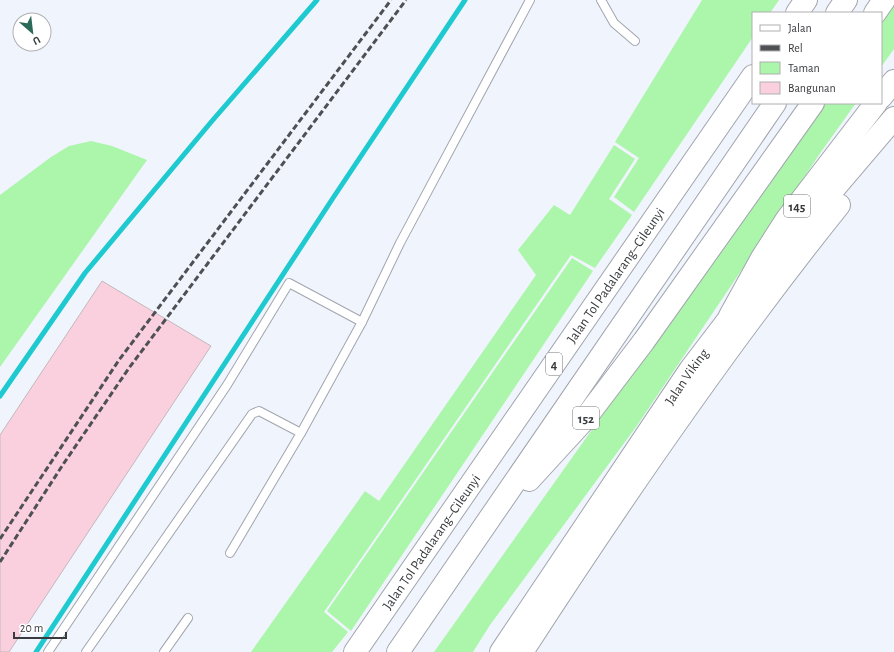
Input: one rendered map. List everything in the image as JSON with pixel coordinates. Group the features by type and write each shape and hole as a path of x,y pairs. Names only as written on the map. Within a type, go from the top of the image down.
{"main road":[{"path":"798,12 806,0"},
{"path":"838,12 846,0"},
{"path":"876,12 884,0"},
{"name":"Jalan Tol Padalarang–Cileunyi","path":"355,652 752,77"},
{"path":"882,96 894,81"},
{"path":"398,652 774,104"},
{"name":"152","path":"474,541 584,420 685,284 812,104"},
{"name":"145","path":"730,316 762,258 788,219 875,104"},
{"name":"Jalan Viking","path":"501,652 690,370 780,252 894,118"},
{"name":"Jalan Viking","path":"522,652 572,575 710,375 790,266 894,137"},
{"path":"445,520 474,541"}],"lane":[{"path":"230,553 302,433 362,322 400,243 530,0"},
{"path":"601,0 614,23 635,41"},
{"path":"48,652 228,385 289,283 362,322"},
{"path":"86,652 252,414 259,411 302,433"},
{"path":"164,652 188,618"}],"green space":[{"path":"702,0 779,0 771,12 752,12 752,38 634,212 614,197 639,158 615,142"},
{"path":"894,4 894,49 882,66 882,22"},
{"path":"823,104 855,104 821,152 636,427 490,625 473,652 434,652"},
{"path":"91,141 112,146 147,160 0,367 0,195 51,157 69,146"},
{"path":"614,145 635,159 609,199 632,215 595,268 571,255 324,612 348,632 332,652 251,652 365,491 379,501 536,275 518,250 554,205 570,215"},
{"path":"572,258 593,271 351,631 327,611"}],"building":[{"path":"102,281 211,346 9,652 0,652 0,435"}],"waterway":[{"path":"0,396 85,273 212,121 317,0"},
{"path":"36,652 333,198 465,0"}],"railway":[{"path":"0,539 119,360 391,0"},
{"path":"0,562 64,463 129,368 406,0"}]}
